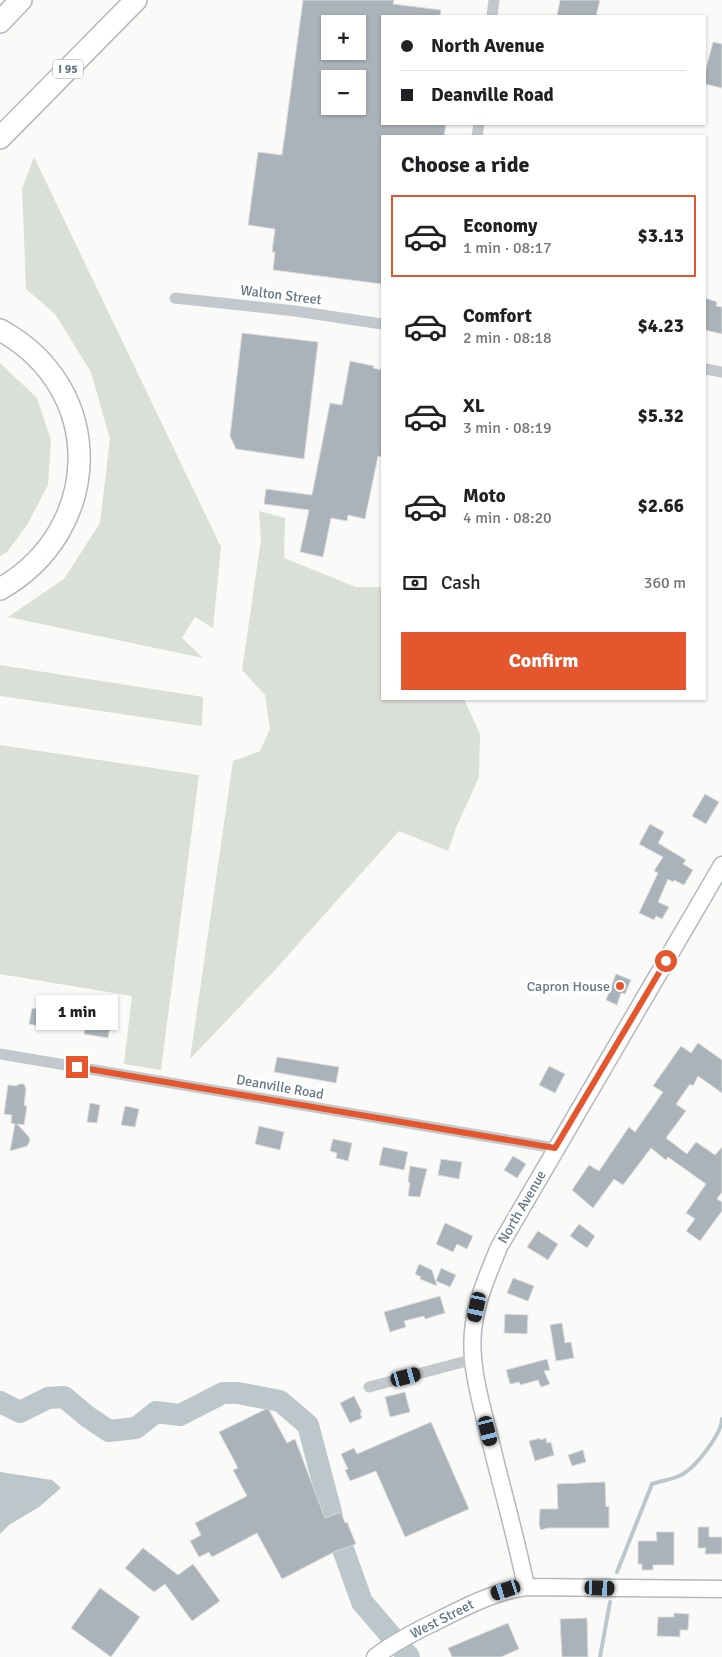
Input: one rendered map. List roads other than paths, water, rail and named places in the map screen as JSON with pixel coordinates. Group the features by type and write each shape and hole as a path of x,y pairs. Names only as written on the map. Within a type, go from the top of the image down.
{"highway":[{"path":"0,6 9,0"},
{"path":"0,22 21,0"},
{"name":"I 95","path":"0,138 136,0"},
{"path":"0,330 23,344 35,355 57,382 72,414 78,449 77,483 73,500 60,532 51,546 33,565 13,582 0,589"}],"main road":[{"name":"North Avenue","path":"526,1587 518,1546 484,1414 474,1359 474,1324 481,1289 499,1247 555,1148 722,865"},
{"name":"West Street","path":"378,1654 411,1634 487,1597 506,1590 526,1587 722,1589"}],"street":[{"path":"492,15 494,0"},
{"name":"Walton Street","path":"175,298 296,311 381,324"},
{"path":"706,369 722,372"},
{"name":"Deanville Road","path":"0,1054 555,1148"},
{"path":"368,1387 474,1359"}],"waterway":[{"path":"0,1402 20,1412 48,1398 64,1397 109,1431 136,1428 156,1412 180,1415 223,1393 238,1393 280,1401 308,1425 332,1516"},
{"path":"617,1572 652,1484 672,1479 692,1467 712,1442 722,1419"},
{"path":"343,1549 362,1602 409,1657"},
{"path":"600,1657 610,1602"}],"place":[{"name":"Capron House","path":"620,986"}]}
